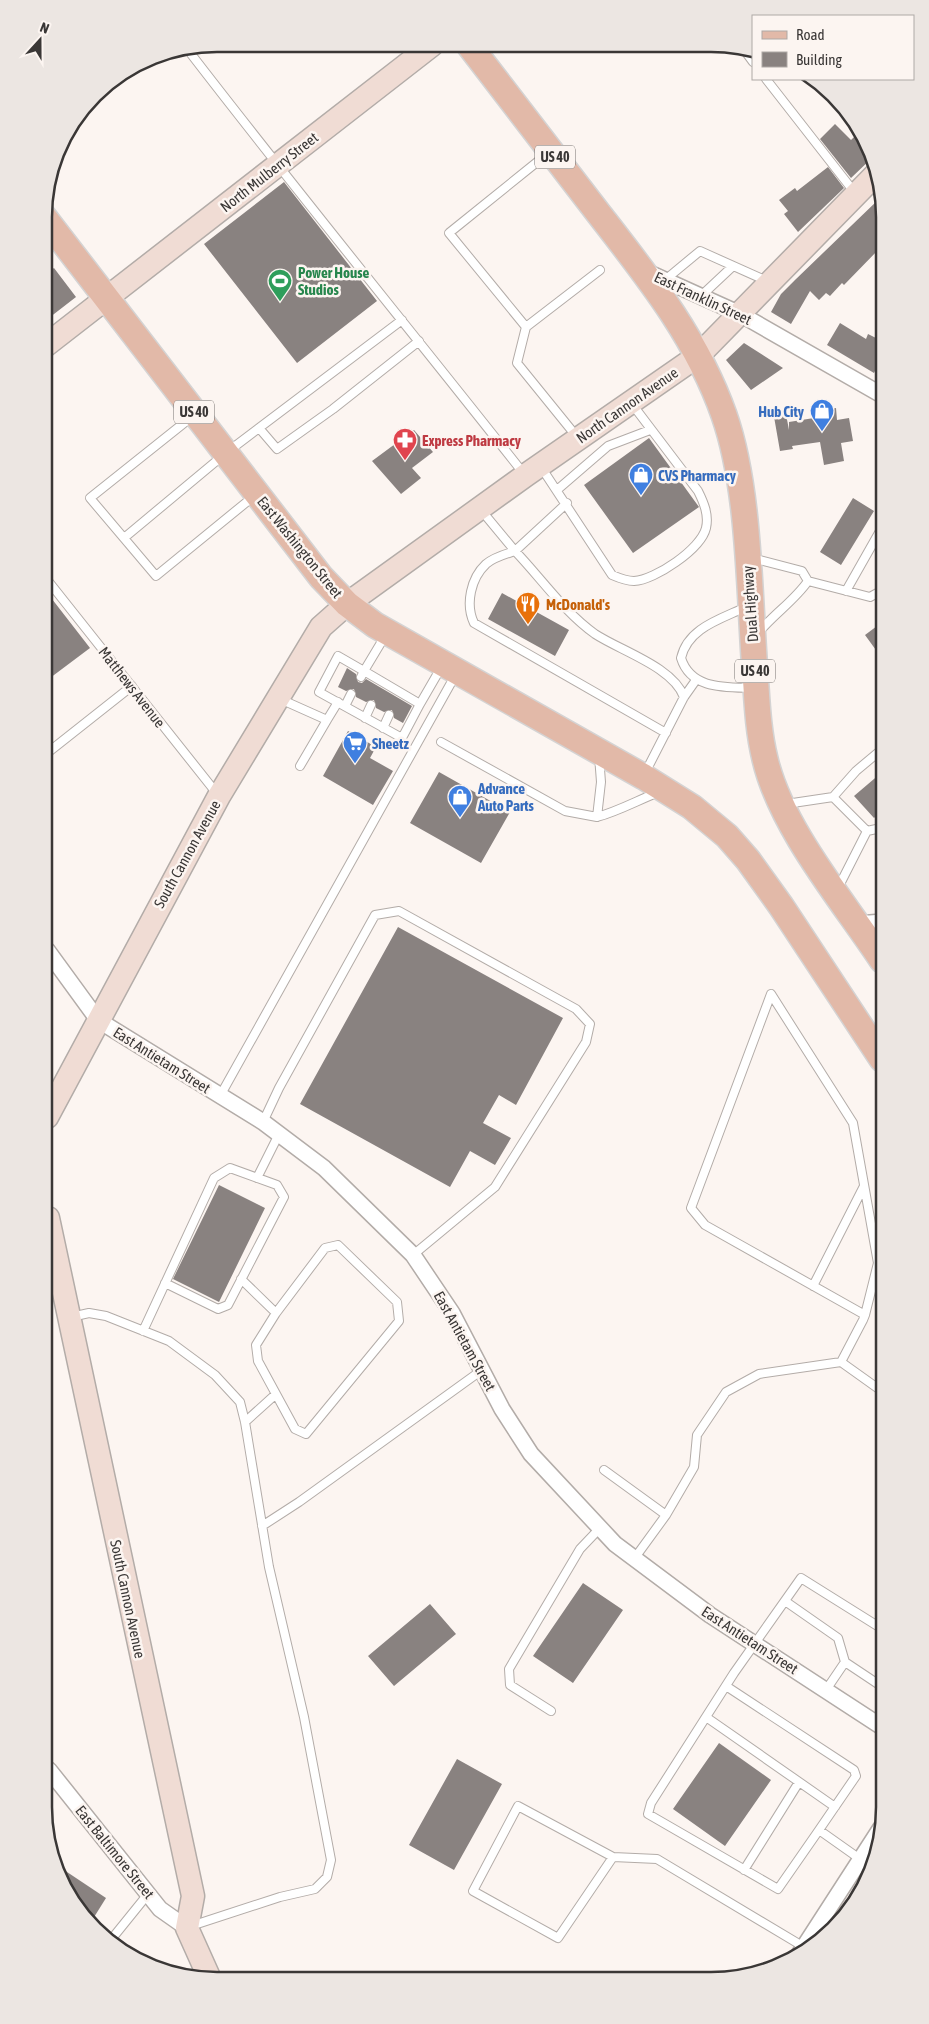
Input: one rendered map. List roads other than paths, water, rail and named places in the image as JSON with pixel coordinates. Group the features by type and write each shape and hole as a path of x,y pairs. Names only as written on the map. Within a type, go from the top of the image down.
{"main road":[{"name":"East Franklin Street","path":"475,52 642,270"},
{"name":"East Washington Street","path":"53,229 321,577 347,604 388,632 450,668 644,776"},
{"name":"Dual Highway","path":"642,270 699,355 725,418 733,451 747,557 756,688 765,760 794,830 836,892 870,923 876,942"},
{"name":"US 40","path":"644,776 692,807 727,836 748,860 876,1051"}],"street":[{"name":"North Mulberry Street","path":"53,340 422,53"},
{"name":"North Cannon Avenue","path":"347,604 578,438 699,355 872,178"},
{"name":"East Franklin Street","path":"642,270 740,314 876,392"},
{"name":"South Cannon Avenue","path":"52,1107 219,796 321,627 347,604"},
{"name":"East Antietam Street","path":"53,958 98,1020 279,1134 324,1168 413,1255 452,1313 502,1409 531,1454 615,1544 710,1615 876,1724"},
{"name":"South Cannon Avenue","path":"52,1241 67,1317 192,1896 187,1928"},
{"name":"East Baltimore Street","path":"52,1773 160,1909 187,1928"},
{"path":"808,1940 873,1840"},
{"path":"187,1928 206,1971"}],"lane":[{"path":"192,55 277,165 419,341 533,470 557,490 567,503 602,562 612,574 620,579 634,581 652,576 692,548 701,539 706,530 707,521 704,504 688,477 650,430 631,402"},
{"path":"767,80 856,194"},
{"path":"526,327 449,233 550,151"},
{"path":"665,280 700,251 770,282"},
{"path":"701,296 733,266"},
{"path":"578,438 517,363 526,327 600,270"},
{"path":"124,538 259,428 402,320"},
{"path":"259,428 277,449 333,409 419,341"},
{"path":"195,414 90,498 156,576 257,494"},
{"path":"557,490 608,446 650,430"},
{"path":"567,503 515,551 486,565 469,596 470,614 474,622 666,733"},
{"path":"480,509 515,551 572,613 594,633 665,674 680,686 684,697"},
{"path":"846,591 876,538"},
{"path":"747,557 802,571 808,581 870,597 876,594"},
{"path":"753,639 774,614 801,592 808,581"},
{"name":"Matthews Avenue","path":"53,587 219,796"},
{"path":"750,605 698,630 687,641 680,658 684,668 696,680 711,686 756,688"},
{"path":"363,674 388,632"},
{"path":"420,704 363,674 338,656 318,692 402,738 420,704 450,668"},
{"path":"220,1096 450,668"},
{"path":"644,776 684,697 696,680"},
{"path":"53,749 132,686"},
{"path":"300,766 327,720 351,694"},
{"path":"278,698 327,720"},
{"path":"365,718 372,705"},
{"path":"383,728 389,715"},
{"path":"441,742 565,810 597,817 616,812 640,799 665,790"},
{"path":"597,817 601,782 599,752"},
{"path":"782,804 833,797 856,771 876,754"},
{"path":"833,797 867,831"},
{"path":"867,831 876,829"},
{"path":"836,892 867,831"},
{"path":"262,1122 278,1088 375,915 398,911 576,1009 590,1024 586,1042 495,1187 413,1255"},
{"path":"865,1314 705,1225 692,1208 771,994 852,1123 876,1252"},
{"path":"257,1178 279,1134"},
{"path":"143,1331 165,1283 214,1178 230,1168 277,1185 284,1197 228,1305 218,1309 165,1283"},
{"path":"813,1286 864,1186"},
{"path":"338,1245 397,1302 399,1321 306,1434 295,1429 258,1361 256,1345 276,1313 324,1248 338,1245"},
{"path":"841,1362 865,1314 876,1271"},
{"path":"241,1279 276,1313"},
{"path":"67,1317 89,1313 106,1316 169,1341 215,1375 240,1402 269,1567 304,1717 331,1860 327,1876 315,1889 280,1897 187,1928"},
{"path":"634,1559 666,1515 694,1467 697,1434 726,1392 759,1374 841,1362 876,1387"},
{"path":"262,1526 299,1502 482,1370"},
{"path":"245,1422 276,1394"},
{"path":"604,1470 666,1515"},
{"path":"551,1711 510,1685 509,1669 580,1549 600,1528"},
{"path":"726,1686 854,1770 856,1776 778,1889 648,1814 651,1803 726,1686 801,1578 876,1625"},
{"path":"785,1602 838,1638 845,1662 876,1683"},
{"path":"826,1690 845,1662"},
{"path":"706,1717 836,1807"},
{"path":"744,1870 799,1782"},
{"path":"613,1857 558,1938 473,1891 518,1806 613,1857 657,1859 796,1948"},
{"path":"820,1830 860,1859"},
{"path":"115,1935 148,1894"}],"place":[{"name":"Power House Studios","path":"280,302"},
{"name":"Hub City","path":"822,432"},
{"name":"Express Pharmacy","path":"405,461"},
{"name":"CVS Pharmacy","path":"641,496"},
{"name":"McDonald's","path":"528,625"},
{"name":"Sheetz","path":"355,764"},
{"name":"Advance Auto Parts","path":"460,818"}]}
